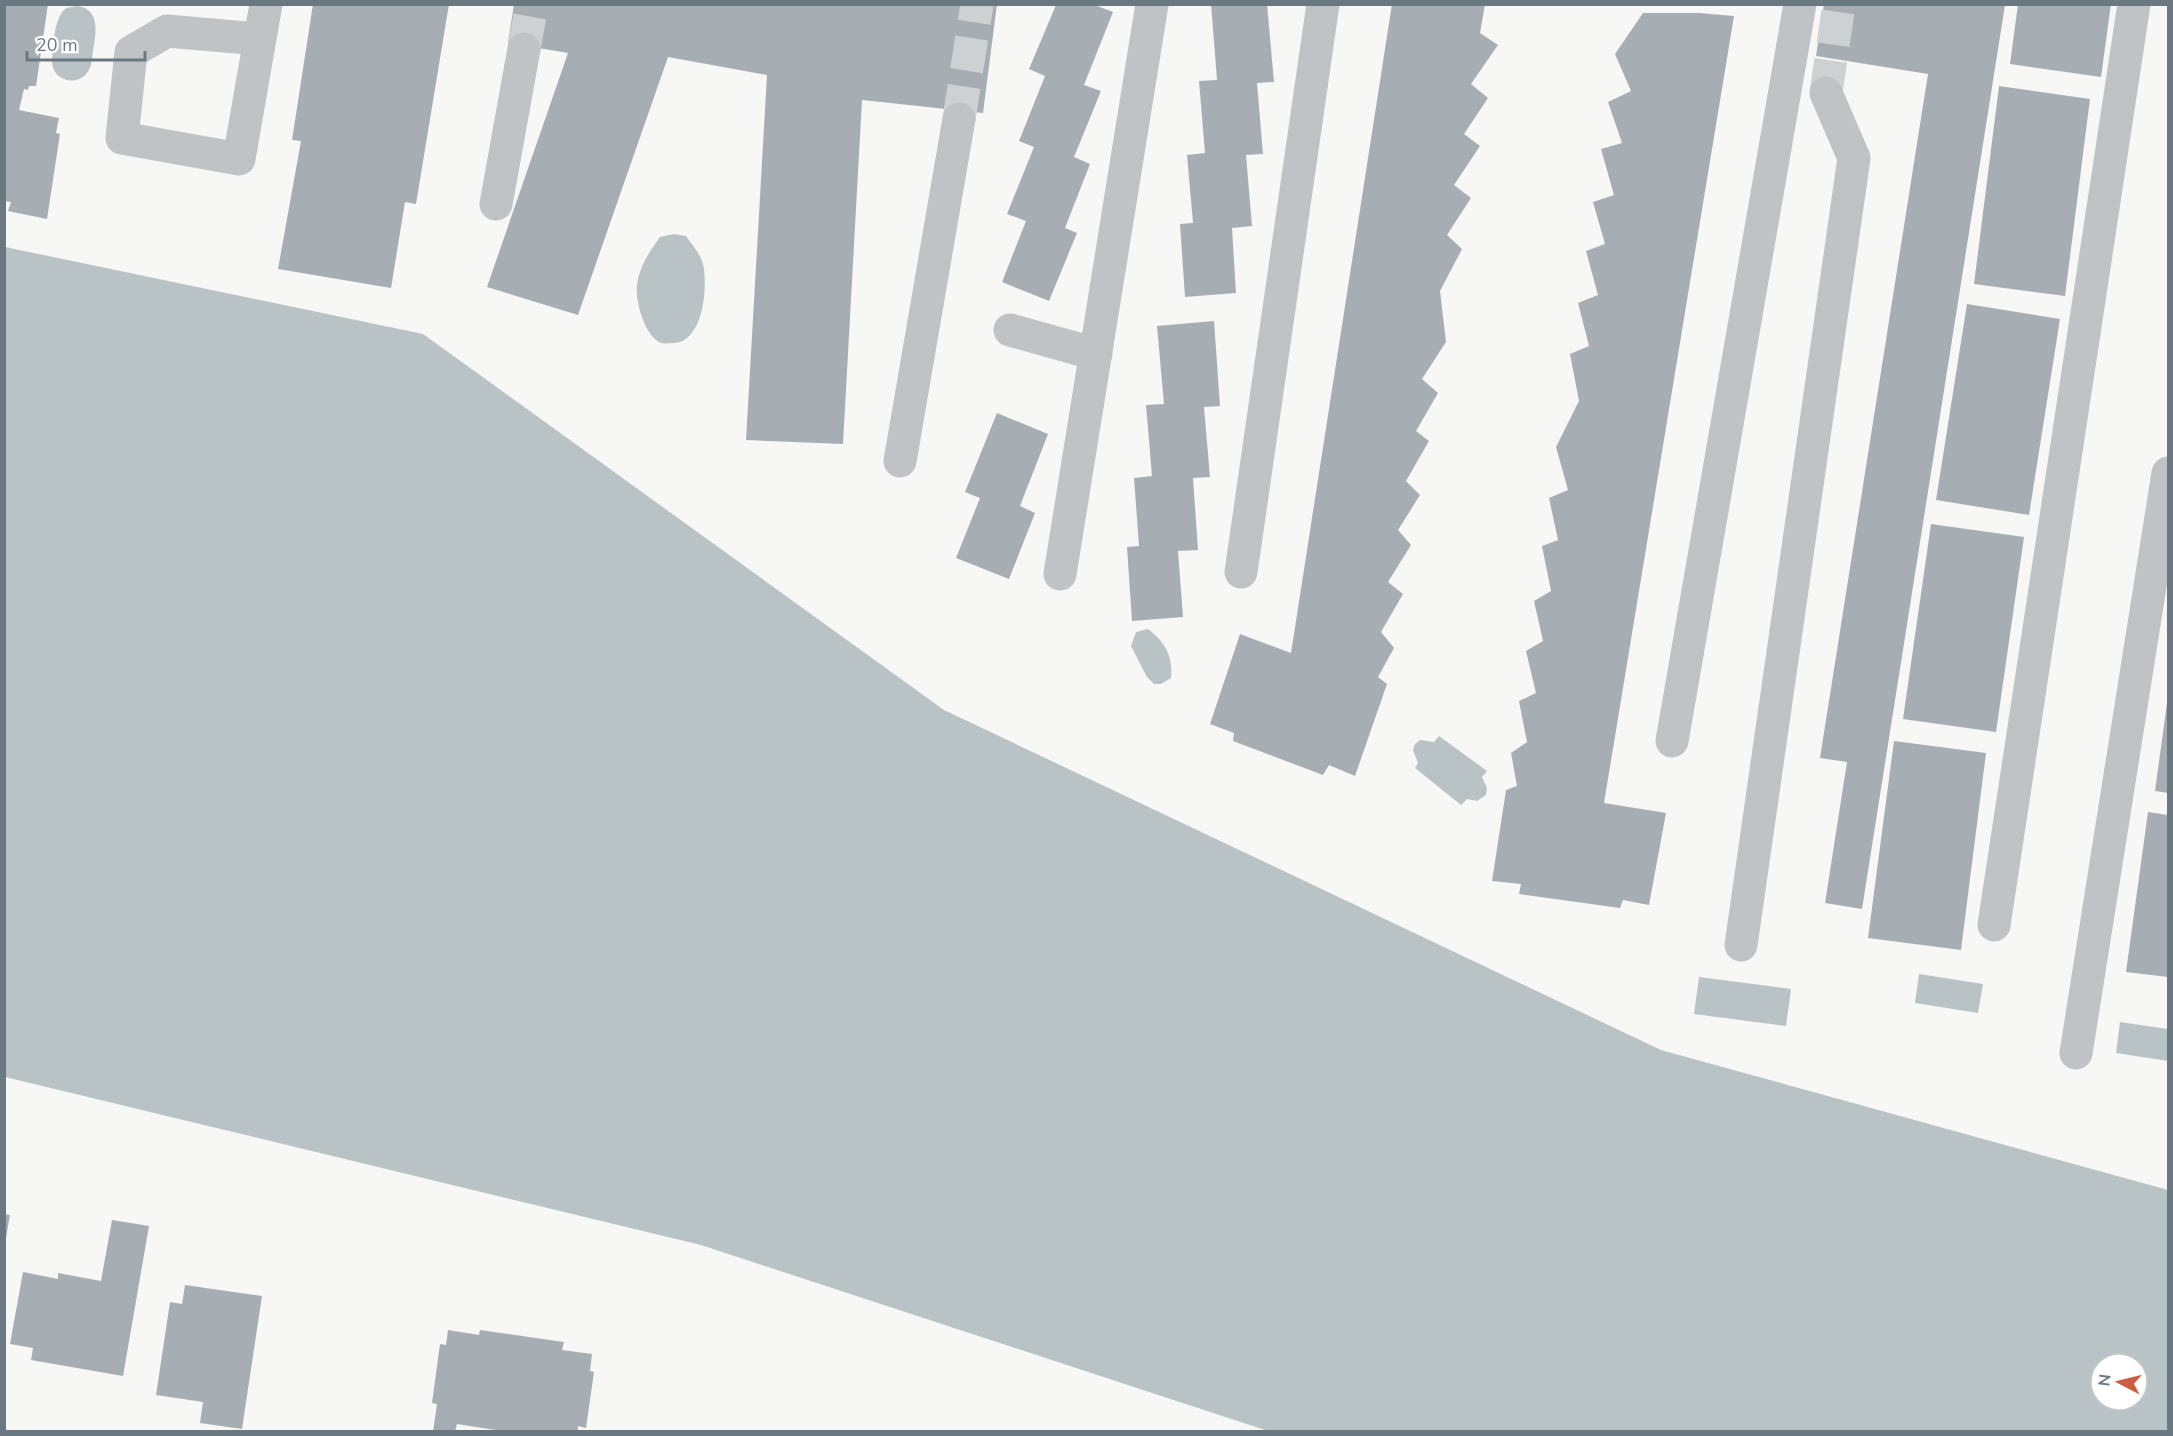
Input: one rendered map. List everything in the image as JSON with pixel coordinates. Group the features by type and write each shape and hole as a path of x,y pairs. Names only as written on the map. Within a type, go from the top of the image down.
{"lane":[{"path":"259,39 167,30 131,52 122,138 239,159 266,4"},
{"path":"1060,574 1152,4"},
{"path":"1241,572 1323,4"},
{"path":"1672,741 1800,4"},
{"path":"1994,925 2134,4"},
{"path":"496,204 524,49"},
{"path":"1741,945 1854,158 1826,93"},
{"path":"900,461 960,119"},
{"path":"1010,330 1096,354"},
{"path":"2076,1053 2169,473"}],"shaded area":[{"path":"77,6 90,12 96,30 89,71 82,78 70,80 55,72 52,60 53,48 56,27 61,14 67,8"},
{"path":"674,234 686,236 700,256 704,273 704,297 698,322 685,340 662,343 650,334 642,318 637,286 642,266 660,237"},
{"path":"5,247 423,334 944,710 1661,1050 2168,1190 2168,1431 1268,1431 701,1245 5,1077"},
{"path":"1148,629 1163,644 1171,663 1171,678 1161,684 1154,684 1147,677 1131,646 1136,632"},
{"path":"1439,736 1487,771 1482,777 1487,788 1486,795 1477,801 1467,799 1461,805 1415,768 1418,763 1413,750 1415,744 1420,740 1434,742"},
{"path":"1919,974 1983,984 1978,1013 1915,1003"},
{"path":"1699,977 1791,989 1786,1026 1694,1014"},
{"path":"2120,1022 2168,1029 2168,1061 2116,1053"}],"building":[{"path":"4,4 48,4 36,86 29,86 28,90 24,89 19,110 59,118 56,133 60,134 47,219 8,211 11,202 4,201"},
{"path":"313,4 449,4 416,204 405,202 391,288 278,269 301,141 292,140"},
{"path":"514,4 997,4 983,113 862,100 843,444 746,440 767,75 668,57 578,315 487,287 568,53 508,43"},
{"path":"1211,4 1267,4 1274,82 1257,83 1263,154 1246,155 1252,226 1232,228 1236,293 1185,297 1180,224 1193,223 1187,155 1205,153 1199,81 1217,80"},
{"path":"1392,4 1485,4 1480,33 1498,45 1471,84 1488,98 1464,134 1480,146 1454,185 1471,198 1447,235 1462,249 1440,291 1446,342 1422,379 1438,393 1416,431 1429,441 1406,481 1420,495 1398,530 1411,545 1388,582 1403,594 1381,632 1394,648 1378,677 1387,684 1355,776 1329,765 1323,775 1233,741 1234,733 1210,724 1240,634 1291,653"},
{"path":"1824,4 2005,5 1862,909 1825,903 1847,762 1820,758 1928,74 1816,56"},
{"path":"2018,4 2111,4 2101,77 2010,64"},
{"path":"1056,5 1095,5 1113,12 1084,85 1101,91 1074,157 1090,164 1065,228 1077,233 1049,301 1002,282 1026,221 1007,214 1034,147 1019,141 1045,76 1029,69"},
{"path":"1643,13 1699,13 1734,16 1604,803 1666,813 1649,905 1623,900 1620,908 1519,894 1521,884 1492,881 1506,790 1517,786 1511,753 1527,742 1519,701 1536,693 1526,651 1543,641 1534,601 1551,591 1542,546 1558,540 1549,498 1568,490 1556,447 1579,401 1570,354 1589,346 1578,303 1598,295 1586,251 1605,244 1593,202 1614,195 1601,149 1622,143 1608,102 1631,91 1615,54"},
{"path":"1999,86 2090,99 2065,296 1974,284"},
{"path":"1967,304 2060,319 2029,515 1936,500"},
{"path":"1214,321 1220,406 1204,407 1210,477 1193,478 1198,550 1178,551 1183,617 1132,621 1127,547 1139,546 1134,478 1152,476 1146,405 1164,404 1157,326"},
{"path":"997,413 1048,434 1020,506 1035,513 1009,579 956,558 980,498 965,492"},
{"path":"1931,524 2024,537 1996,732 1903,719"},
{"path":"2168,703 2168,793 2155,791"},
{"path":"1894,741 1986,753 1961,950 1868,938"},
{"path":"2148,812 2168,815 2168,977 2126,972"},
{"path":"4,1214 10,1215 6,1238 4,1238"},
{"path":"112,1220 149,1226 123,1376 31,1360 33,1348 10,1344 23,1272 58,1279 58,1273 101,1281"},
{"path":"185,1285 262,1296 242,1429 200,1423 203,1402 156,1395 170,1302 182,1304"},
{"path":"448,1330 479,1335 480,1330 564,1342 562,1350 592,1354 590,1371 594,1372 586,1428 578,1426 578,1432 508,1432 457,1424 455,1432 433,1432 437,1404 432,1403 440,1344 446,1345"}],"tunnel":[{"path":"524,49 532,4"},
{"path":"959,119 977,4"},
{"path":"1826,93 1839,4"}]}
